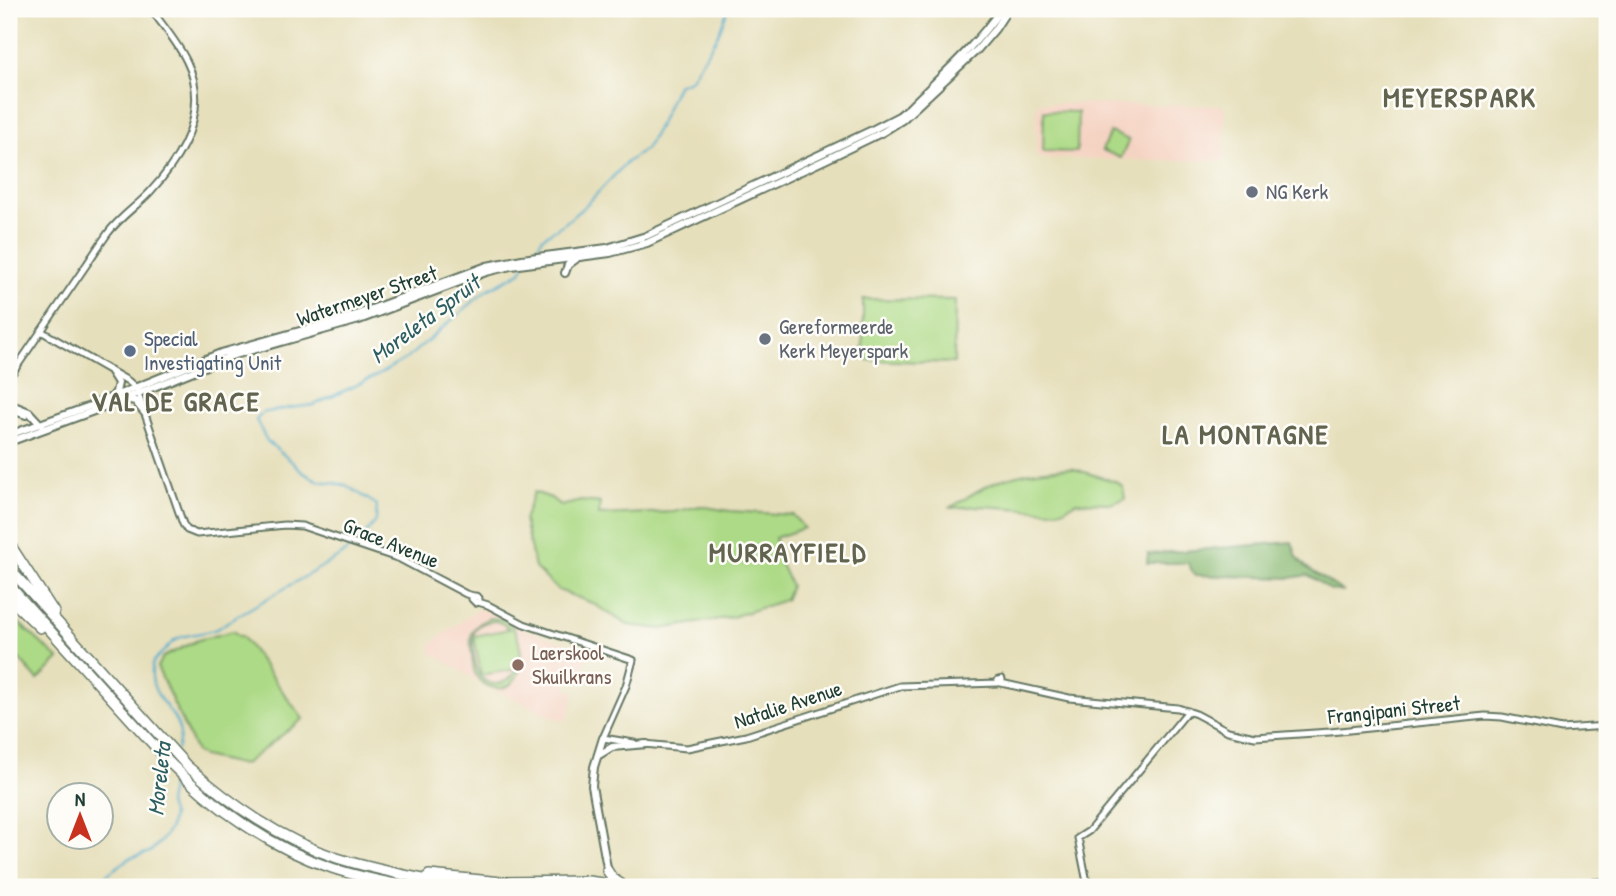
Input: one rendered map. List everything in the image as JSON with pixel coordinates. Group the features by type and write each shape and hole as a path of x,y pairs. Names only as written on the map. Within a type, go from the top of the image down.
{"highway":[{"path":"9,543 25,571 74,641"},
{"path":"9,568 187,766 220,794 275,830 337,858 462,887"},
{"path":"9,585 169,762 220,807 274,842 309,860 394,887"},
{"path":"9,598 78,662"},
{"path":"382,870 502,882 588,881 608,886 623,886"},
{"path":"588,881 598,878 605,870 623,886"},
{"path":"356,876 411,887"},
{"path":"1545,887 1607,883"}],"main road":[{"name":"Watermeyer Street","path":"9,442 110,398 231,356 359,320 486,272 520,262 634,241 887,122 909,108 970,49 1001,9"},
{"name":"Watermeyer Street","path":"539,260 555,261 610,253 647,243 891,127 913,112 962,65 995,29 1008,9"},
{"path":"555,261 565,273 570,262 581,257"},
{"path":"110,398 118,385 111,372"},
{"name":"Watermeyer Street","path":"9,435 39,428 121,400 137,390"},
{"path":"121,400 129,398 135,401 144,412"},
{"path":"9,407 29,412 39,428"},
{"path":"9,407 26,415 39,428"},
{"path":"19,431 27,424 26,415"},
{"path":"603,738 592,786 608,886"},
{"path":"597,757 612,747 647,744"}],"street":[{"path":"9,379 108,229 118,217 147,195 179,154 190,133 195,114 193,77 186,59 151,9"},
{"path":"39,333 128,381 137,390 144,412"},
{"name":"Grace Avenue","path":"144,412 184,523 192,530 302,526 400,559 524,624 633,660 626,686 603,738"},
{"name":"Natalie Avenue","path":"603,738 689,748 757,733 907,685 1000,681 1069,698 1152,704 1188,711"},
{"path":"1087,887 1077,838 1092,828 1188,711"},
{"name":"Frangipani Street","path":"1188,711 1228,731 1245,736 1265,737 1489,716 1566,730 1607,726"}],"shaded area":[{"path":"414,9 508,9 508,18 414,15"},
{"path":"1040,103 1222,106 1225,109 1224,158 1221,161 1040,158 1036,154 1037,106"},
{"name":"Laerskool Skuilkrans","path":"483,609 520,628 589,651 579,681 569,678 566,688 575,692 567,719 562,721 484,685 430,652 432,648 429,645 477,610"}],"green space":[{"path":"1044,111 1078,112 1077,152 1043,151"},
{"path":"1110,132 1129,140 1121,158 1102,150"},
{"path":"863,299 955,300 954,363 867,360 863,355"},
{"path":"1071,468 1117,482 1123,487 1125,499 1112,503 1076,502 1062,510 1050,511 984,506 949,508 993,483 1015,475"},
{"path":"534,492 551,498 561,506 581,501 600,503 599,515 673,512 700,506 793,515 804,528 775,538 780,562 791,586 785,600 732,617 661,629 628,625 592,603 558,590 535,568 524,520"},
{"path":"1292,542 1297,557 1306,567 1344,592 1331,590 1308,575 1291,578 1194,575 1188,563 1147,563 1148,554"},
{"path":"9,614 59,659 38,680 9,648"},
{"path":"489,618 507,621 519,642 521,653 517,676 512,684 503,688 486,685 474,671 472,633 477,625","holes":["496,621 509,629 474,636 481,675 517,669 506,681 496,684 486,681 481,677 477,670 473,637 482,624"]},
{"path":"233,631 242,636 303,719 243,765 196,752 157,667 163,657 198,640"}],"waterway":[{"name":"Moreleta Spruit","path":"531,256 543,237 565,223 627,162 646,149 677,85 690,80 718,35 728,9"},
{"name":"Moreleta Spruit","path":"177,750 180,736 178,726 153,685 152,667 156,659 177,639 221,626 340,556 364,536 376,521 377,505 346,485 319,481 302,472 267,441 256,420 262,413 314,405 376,376 407,358 487,290 521,272 524,266"},
{"name":"Moreleta","path":"89,887 130,858 150,852 161,841 170,828 172,816 168,804 173,773"}],"place":[{"name":"NG Kerk","path":"1252,192"},
{"name":"Gereformeerde Kerk Meyerspark","path":"765,339"},
{"name":"Special Investigating Unit","path":"130,351"},
{"name":"Laerskool Skuilkrans","path":"518,665"}],"district":[{"name":"MEYERSPARK","path":"1460,97"},
{"name":"VAL DE GRACE","path":"176,401"},
{"name":"LA MONTAGNE","path":"1246,434"},
{"name":"MURRAYFIELD","path":"788,552"}]}
